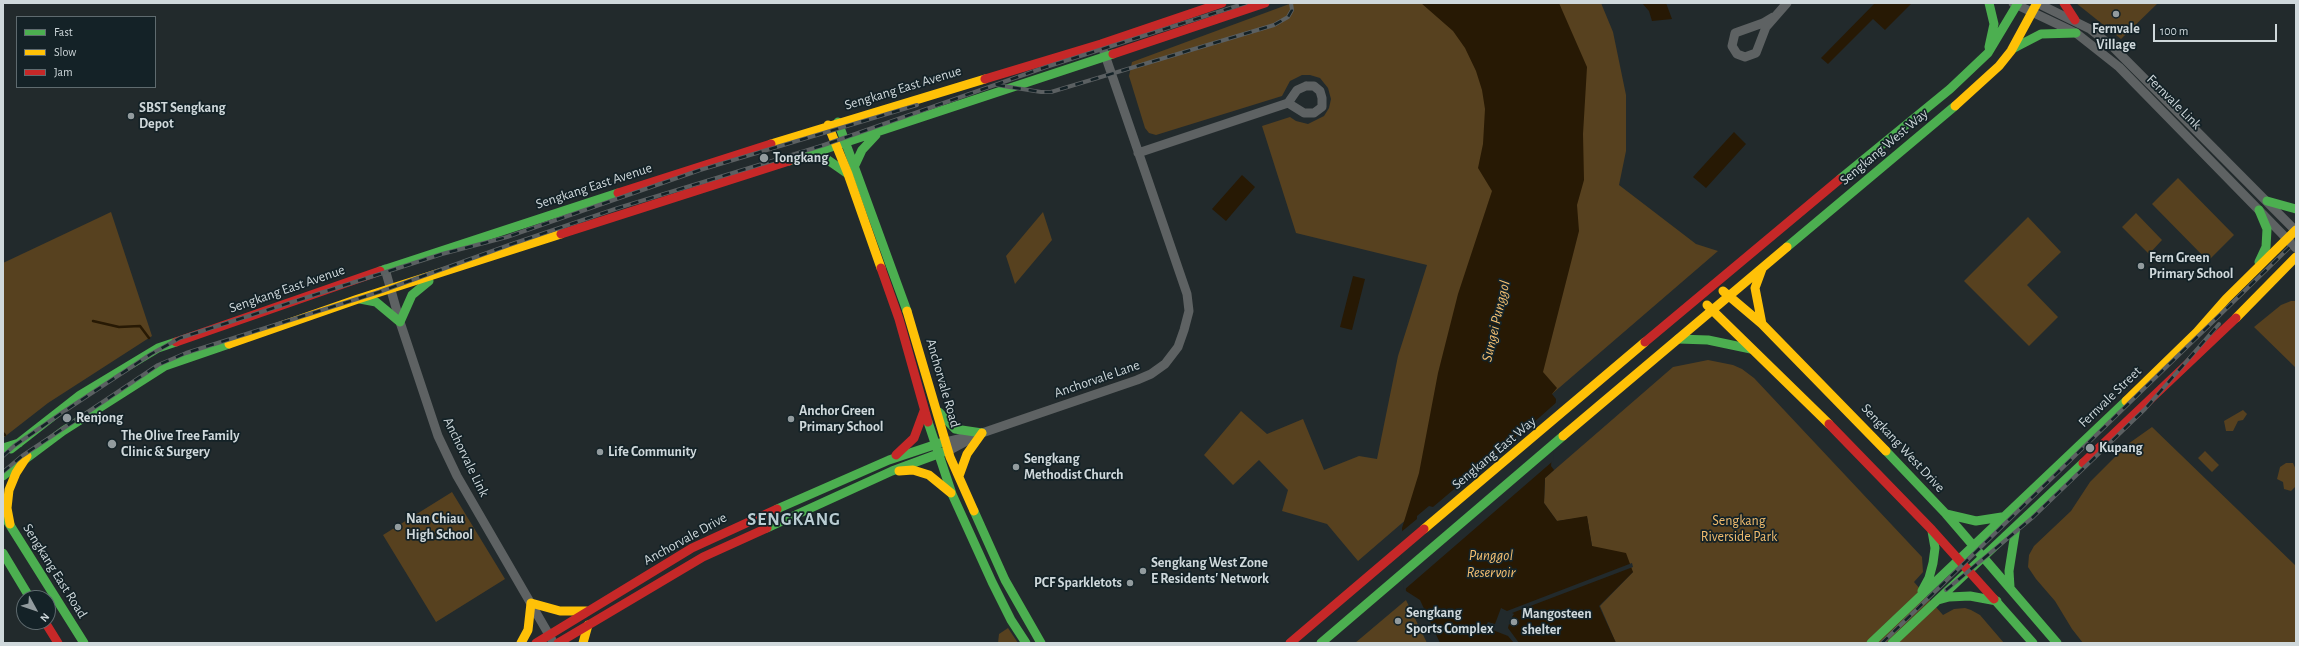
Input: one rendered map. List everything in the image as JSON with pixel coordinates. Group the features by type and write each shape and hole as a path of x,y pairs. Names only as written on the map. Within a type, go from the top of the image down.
{"main road":[{"name":"Sengkang East Avenue","path":"3,454 80,395 158,348 385,269 828,125 1101,44 1222,3"},
{"path":"3,476 27,456 165,366 358,299 846,143 1265,3"},
{"path":"1988,53 1994,24 1989,3"},
{"name":"Sengkang West Way","path":"1729,296 1762,270 1967,96 1999,66 2011,50 2037,3"},
{"path":"2064,3 2067,10 2075,20"},
{"name":"Sengkang West Way","path":"1716,284 1796,214 1950,89 1988,53 2003,31 2016,4"},
{"path":"2011,50 2027,40 2041,34 2076,34"},
{"name":"Anchorvale Road","path":"838,122 855,165 908,315 938,411 946,446 1005,580 1041,643"},
{"name":"Anchorvale Road","path":"828,125 848,174 899,319 924,411 952,494 992,582 1011,620 1026,643"},
{"path":"855,165 862,150 879,132"},
{"path":"803,157 825,158 848,174"},
{"path":"2267,201 2296,209"},
{"path":"2254,271 2266,247 2267,238 2267,229 2259,210"},
{"name":"Fernvale Street","path":"1914,602 1958,560 2008,516 2197,332 2254,271 2296,230"},
{"path":"1892,643 2212,342 2296,257"},
{"path":"1762,270 1755,288 1762,324"},
{"path":"358,299 376,302 400,322 412,295 441,273"},
{"name":"Sengkang West Drive","path":"1716,284 1762,324 1946,514 2057,643"},
{"name":"Sengkang East Way","path":"1290,643 1716,284"},
{"path":"1321,643 1729,296"},
{"path":"1700,298 1753,349 1932,530 1997,601 2032,643"},
{"path":"1675,341 1708,340 1753,349"},
{"path":"889,460 900,453 914,438 924,411"},
{"path":"938,411 955,429 982,433"},
{"path":"959,476 967,454 982,433"},
{"path":"3,448 19,443"},
{"name":"Anchorvale Drive","path":"558,643 703,557 946,446"},
{"name":"Anchorvale Drive","path":"536,643 552,639 589,611 692,548 832,483 889,460 937,450"},
{"path":"11,526 7,508 9,490 16,473 27,456"},
{"path":"892,471 912,470 929,475 952,494"},
{"name":"Sengkang East Road","path":"3,514 84,643"},
{"path":"1946,514 1976,521 2008,516"},
{"path":"2010,587 2009,571 2016,527"},
{"path":"1871,643 1914,602 1929,578 1935,548 1932,530"},
{"path":"3,553 25,590"},
{"path":"1938,580 1949,590"},
{"path":"1938,600 1949,597 1970,596 1997,601"},
{"path":"521,643 528,630 531,603 560,612 589,611"},
{"path":"583,643 588,626"},
{"path":"50,630 58,643"}],"street":[{"path":"1773,17 1763,23 1735,33 1732,46 1737,54 1745,57 1756,53 1766,27 1773,17 1787,3"},
{"name":"Fernvale Link","path":"2037,3 2075,20 2114,48 2296,230"},
{"name":"Fernvale Link","path":"2016,4 2076,34 2119,67 2224,172 2296,248"},
{"name":"Anchorvale Lane","path":"946,446 1152,374 1166,364 1178,348 1188,311 1187,294 1101,44"},
{"path":"1138,153 1288,103"},
{"name":"Anchorvale Link","path":"385,269 400,322 438,436 458,476 552,639"}],"green space":[{"path":"1292,3 1601,3 1613,32 1626,95 1626,151 1619,185 1696,244 1718,251 1358,561 1327,524 1282,511 1288,490 1259,460 1233,485 1204,455 1241,411 1267,434 1303,419 1324,470 1359,456 1377,459 1398,356 1427,265 1296,233 1262,126 1290,117 1296,121 1308,124 1324,116 1329,108 1331,99 1328,88 1320,78 1310,75 1302,75 1290,81 1282,96 1156,135 1149,133 1145,128 1129,76 1132,62"},
{"path":"2076,3 2158,3 2121,39"},
{"path":"2178,178 2234,235 2208,261 2152,204"},
{"path":"111,212 152,336 48,403 3,438 3,263"},
{"path":"1043,212 1052,240 1015,284 1006,256"},
{"path":"2136,213 2162,240 2149,254 2122,227"},
{"path":"2028,217 2061,252 2027,285 2058,317 2029,346 1964,281"},
{"path":"2291,301 2296,301 2296,368 2254,327 2281,305"},
{"name":"Sengkang Riverside Park","path":"1708,360 1733,365 1742,369 1754,378 1922,557 1923,572 1914,582 1943,615 1954,609 1965,608 1971,610 1980,615 2004,643 1616,643 1600,606 1633,572 1592,546 1587,517 1557,521 1544,503 1545,478 1673,367"},
{"path":"2243,410 2247,414 2243,420 2238,421 2233,431 2226,431 2224,421"},
{"path":"2152,427 2296,566 2296,643 2083,643 2072,629 2055,601 2028,567 2029,555 2034,546 2071,511 2090,482 2128,444"},
{"path":"2205,451 2219,465 2212,472 2198,458"},
{"path":"2286,463 2293,463 2296,470 2295,487 2291,491 2284,489 2283,482 2277,479 2280,467"},
{"path":"452,492 505,579 436,622 383,535"},
{"name":"Sengkang Sports Complex","path":"1406,600 1427,643 1355,643"},
{"path":"1008,628 1018,643 998,643 999,634"}],"water":[{"name":"Punggol Reservoir","path":"1421,3 1559,3 1587,67 1583,134 1584,180 1577,205 1579,231 1543,372 1557,388 1552,394 1556,399 1551,466 1554,470 1545,478 1544,503 1557,521 1587,516 1592,546 1626,553 1633,572 1599,606 1616,643 1440,643 1420,600 1406,591 1402,528 1419,473 1438,373 1458,294 1492,191 1478,168 1483,144 1485,109 1482,90 1476,71 1465,48 1453,31"},
{"path":"1642,3 1666,3 1672,19 1652,21 1649,11"},
{"path":"1875,3 1912,3 1885,30 1873,19 1828,64 1821,58"},
{"path":"1734,132 1746,144 1706,188 1693,177"},
{"path":"1242,175 1255,187 1226,221 1212,209"},
{"path":"1353,276 1365,279 1352,330 1340,327"}],"pier":[{"path":"1558,401 1553,461 1404,590 1400,533 1417,519 1417,516 1429,506 1433,507 1518,435 1520,429 1528,424 1532,424"},
{"path":"1632,563 1633,567 1512,613 1514,614 1512,617 1518,619 1519,624 1513,627 1509,624 1508,628 1519,643 1514,643 1508,636 1485,627 1488,622 1495,624 1501,608 1507,611"}],"waterway":[{"path":"93,321 119,327 140,326 149,338"}],"railway":[{"path":"3,472 22,456 158,365 186,353 379,292 509,245 618,208 821,146 1046,67 1246,3"},
{"path":"997,85 1041,92 1051,92 1274,25 1288,17 1292,10 1291,3"},
{"path":"3,456 14,446 63,412 151,354 180,338 442,254 507,237 700,170 917,105"},
{"path":"1882,643 2296,241"},
{"path":"1946,590 2032,518 2145,409 2219,324"}],"traffic: fast":[{"path":"1989,3 1994,24 1989,47"},
{"path":"1840,179 1950,89 1988,53 2018,3"},
{"path":"2014,48 2041,34 2076,33"},
{"path":"789,161 1113,54"},
{"path":"1787,247 1955,106"},
{"path":"838,122 907,311"},
{"path":"855,165 862,150 876,135"},
{"path":"809,157 825,158 848,174"},
{"path":"380,271 618,193"},
{"path":"2267,201 2296,209"},
{"path":"2259,210 2267,229 2266,247 2259,262"},
{"path":"360,299 376,302 400,322 412,295 429,281"},
{"path":"1678,339 1708,340 1751,349"},
{"path":"11,449 80,395 158,348 176,342"},
{"path":"3,476 63,431 165,366 229,344"},
{"path":"1871,643 2126,401"},
{"path":"939,412 955,429 982,433"},
{"path":"928,422 952,494 992,582 1011,620 1026,643"},
{"path":"1321,643 1563,436"},
{"path":"777,509 889,460 943,442"},
{"path":"3,448 19,443"},
{"path":"767,528 892,471 946,451"},
{"path":"1886,451 1946,514 2057,643"},
{"path":"1892,643 2083,463"},
{"path":"974,511 1005,580 1041,643"},
{"path":"3,514 84,643"},
{"path":"1946,514 1976,521 2008,516"},
{"path":"2010,587 2009,571 2016,527"},
{"path":"1922,591 1929,578 1933,563 1935,548 1932,531"},
{"path":"3,553 25,590"},
{"path":"1938,600 1949,597 1970,596 1997,601"},
{"path":"1994,599 2033,643"}],"traffic: slow":[{"path":"1955,106 1999,66 2011,51 2037,3"},
{"path":"771,144 985,79"},
{"path":"828,125 848,174 881,268"},
{"path":"2126,401 2197,332 2226,299 2296,230"},
{"path":"229,344 358,299 561,234"},
{"path":"1563,436 1787,247"},
{"path":"2236,318 2296,257"},
{"path":"1762,269 1755,288 1762,324"},
{"path":"1723,291 1762,324 1886,451"},
{"path":"1707,305 1829,424"},
{"path":"907,311 950,457 974,511"},
{"path":"1424,529 1645,342"},
{"path":"959,476 967,454 982,433"},
{"path":"10,524 7,508 9,490 16,473 27,456"},
{"path":"899,471 913,470 929,475 951,493"},
{"path":"521,643 528,630 531,603 560,611 586,611"},
{"path":"583,643 588,625"}],"traffic: jam":[{"path":"985,79 1101,44 1222,3"},
{"path":"1113,54 1265,3"},
{"path":"2064,3 2075,20"},
{"path":"618,193 771,144"},
{"path":"561,234 789,161"},
{"path":"1645,342 1840,179"},
{"path":"881,268 899,319 928,422"},
{"path":"176,342 380,271"},
{"path":"2083,463 2236,318"},
{"path":"896,455 914,438 924,411"},
{"path":"1829,424 1932,530 1994,599"},
{"path":"536,643 692,548 777,509"},
{"path":"558,643 703,557 767,528"},
{"path":"1290,643 1424,529"},
{"path":"50,630 58,643"}],"place":[{"name":"Fernvale Village","path":"2116,14"},
{"name":"SBST Sengkang Depot","path":"131,116"},
{"name":"Tongkang","path":"764,158"},
{"name":"Fern Green Primary School","path":"2141,266"},
{"name":"Renjong","path":"67,418"},
{"name":"Anchor Green Primary School","path":"791,419"},
{"name":"The Olive Tree Family Clinic & Surgery","path":"112,444"},
{"name":"Kupang","path":"2090,448"},
{"name":"Life Community","path":"600,452"},
{"name":"Sengkang Methodist Church","path":"1016,467"},
{"name":"Nan Chiau High School","path":"398,527"},
{"name":"Sengkang West Zone E Residents' Network","path":"1143,571"},
{"name":"PCF Sparkletots","path":"1130,583"},
{"name":"Sengkang Sports Complex","path":"1398,621"},
{"name":"Mangosteen shelter","path":"1514,622"}],"district":[{"name":"SENGKANG","path":"794,520"}],"water label":[{"name":"Sungei Punggol","path":"1496,321"}]}
